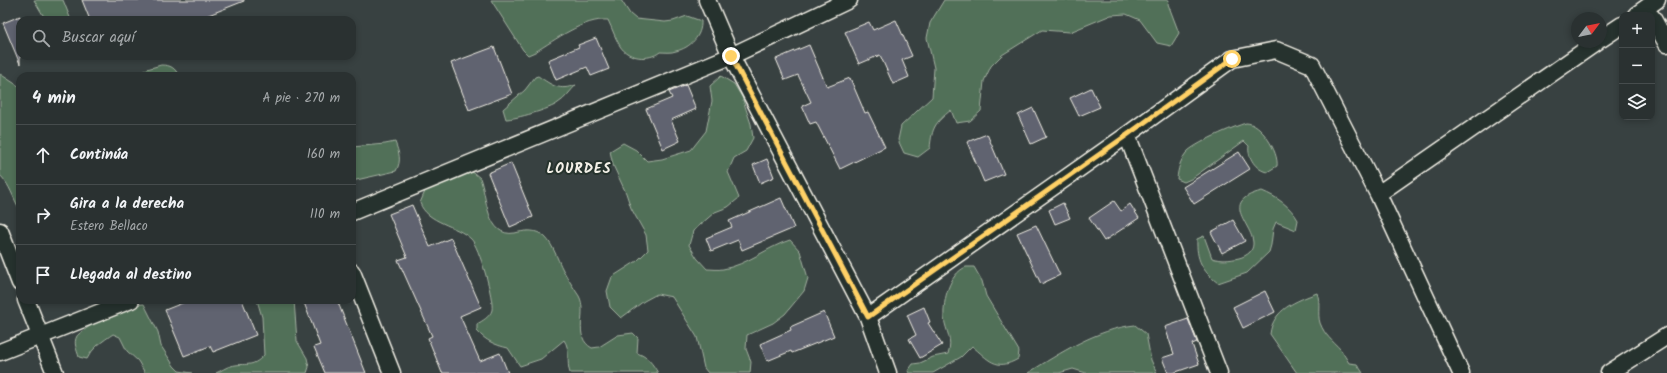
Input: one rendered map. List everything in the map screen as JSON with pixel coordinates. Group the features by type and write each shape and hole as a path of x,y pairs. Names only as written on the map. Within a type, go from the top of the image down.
{"street":[{"path":"707,0 731,56 868,317 888,373"},
{"path":"356,210 731,56 849,0"},
{"path":"1649,11 1667,44"},
{"path":"1607,35 1619,27"},
{"path":"1378,194 1588,48"},
{"path":"868,317 1127,135 1232,59 1276,50 1312,65 1378,194 1461,373"},
{"path":"1127,135 1219,373"},
{"path":"0,231 16,273"},
{"path":"356,282 392,373"},
{"path":"28,304 54,373"},
{"path":"0,352 121,304"},
{"path":"1609,373 1667,336"}],"green space":[{"path":"34,0 63,0 69,16 44,16"},
{"path":"491,0 621,0 630,14 636,19 665,22 687,16 701,21 701,26 697,36 686,47 674,52 660,52 650,57 639,57 628,54 620,46 608,20 599,20 580,26 528,55 523,50"},
{"path":"944,0 1169,0 1168,4 1179,33 1171,46 1157,43 1140,20 1126,14 1111,15 1070,32 1042,30 1002,55 991,66 984,81 981,111 970,121 956,123 951,110 941,118 935,126 930,148 918,157 904,153 898,140 901,126 932,97 934,68 927,38 930,23"},
{"path":"161,65 172,68 177,72 142,72"},
{"path":"0,74 16,84 16,202 9,187 0,175"},
{"path":"538,76 560,87 565,88 576,85 563,99 548,108 506,119 503,109 525,90 535,77"},
{"path":"721,76 734,84 742,97 751,124 753,138 746,151 734,158 728,172 739,198 728,207 715,212 693,231 689,245 697,258 707,269 723,269 740,264 790,240 800,251 808,278 804,291 785,314 773,323 747,335 746,349 751,362 750,373 708,373 704,368 697,337 672,297 657,294 644,301 621,318 610,307 607,291 612,277 637,261 648,250 646,235 631,208 613,165 610,151 623,143 636,150 647,161 662,159 691,150 706,131 712,101 710,86"},
{"path":"1246,123 1252,124 1268,139 1275,153 1277,166 1267,172 1259,169 1251,159 1249,154 1249,146 1244,141 1191,179 1184,182 1177,179 1181,162 1190,149 1214,136"},
{"path":"395,142 399,153 399,163 396,171 356,180 356,147"},
{"path":"466,170 474,173 480,178 489,214 493,223 498,229 505,233 535,231 545,237 548,241 579,296 582,309 581,331 586,343 592,348 599,347 618,335 633,333 638,338 637,353 644,356 654,366 658,373 570,373 568,365 568,352 564,340 541,359 520,366 508,348 491,342 477,331 477,324 488,317 492,310 491,295 478,252 471,239 458,230 429,215 420,203 426,189"},
{"path":"1262,191 1278,199 1291,210 1298,220 1296,230 1276,222 1273,229 1269,252 1247,273 1218,283 1208,274 1201,264 1198,253 1197,239 1204,236 1212,258 1229,260 1240,258 1248,254 1253,244 1240,210 1241,203 1247,196"},
{"path":"966,267 974,267 982,281 986,296 1019,351 1018,359 1010,363 998,364 988,359 972,346 961,357 933,373 909,373 908,371 913,364 920,363 933,357 948,354 950,344 944,318 946,296 951,281 955,275"},
{"path":"1317,293 1319,300 1319,319 1324,331 1341,350 1349,363 1357,364 1363,373 1297,373 1270,334 1272,325 1281,312 1301,299"},
{"path":"144,304 158,332 161,346 174,366 179,371 192,373 145,373 138,361 127,351 120,337 113,334 95,348 87,359 79,357 75,341 79,334 119,308"},
{"path":"258,304 294,304 297,341 307,358 309,367 307,373 216,373 231,366 252,364 264,355 262,317"},
{"path":"1135,325 1146,334 1151,360 1157,373 1086,373 1073,369 1059,373 1028,373 1079,343 1107,331"}],"building":[{"path":"82,0 244,0 206,16 88,16"},
{"path":"16,18 16,54 3,23"},
{"path":"896,20 912,56 902,60 909,77 893,84 880,55 859,64 845,32 869,22 873,30"},
{"path":"596,38 609,69 591,76 587,67 556,80 548,60"},
{"path":"809,45 827,87 850,78 865,113 868,112 885,147 840,169 816,122 810,124 802,106 811,102 798,75 785,80 776,59"},
{"path":"494,47 512,94 469,110 451,63"},
{"path":"686,85 696,109 671,120 680,141 663,149 646,109 672,98 669,92"},
{"path":"1091,88 1100,107 1079,116 1070,98"},
{"path":"1033,108 1046,137 1031,144 1018,115"},
{"path":"987,134 1004,174 984,182 967,142"},
{"path":"1239,152 1250,169 1194,204 1183,187"},
{"path":"767,159 774,177 760,183 753,165"},
{"path":"511,163 533,217 510,227 488,173"},
{"path":"781,198 794,228 742,250 738,240 711,251 706,238 732,227 729,221"},
{"path":"1114,201 1121,211 1130,204 1139,218 1104,241 1089,218"},
{"path":"1063,203 1070,218 1055,224 1049,210"},
{"path":"412,205 430,247 451,238 468,277 481,307 460,316 480,361 500,353 508,373 442,373 428,338 432,336 398,260 407,257 389,214"},
{"path":"1233,220 1245,241 1222,253 1211,232"},
{"path":"1036,225 1060,275 1041,284 1017,233"},
{"path":"1265,291 1275,312 1243,328 1233,307"},
{"path":"180,304 244,304 256,335 213,352 210,346 184,356 165,310"},
{"path":"305,304 339,304 366,373 325,373 314,347 320,345"},
{"path":"924,307 930,322 928,323 942,345 920,358 909,339 916,335 907,315"},
{"path":"824,312 834,336 792,353 791,351 767,361 760,344 791,330 790,327"},
{"path":"1188,319 1197,342 1192,344 1199,364 1173,373 1168,373 1162,358 1174,354 1165,327"}],"district":[{"name":"LOURDES","path":"579,169"}],"route":[{"path":"731,56 868,317 1127,135 1232,59"}]}
